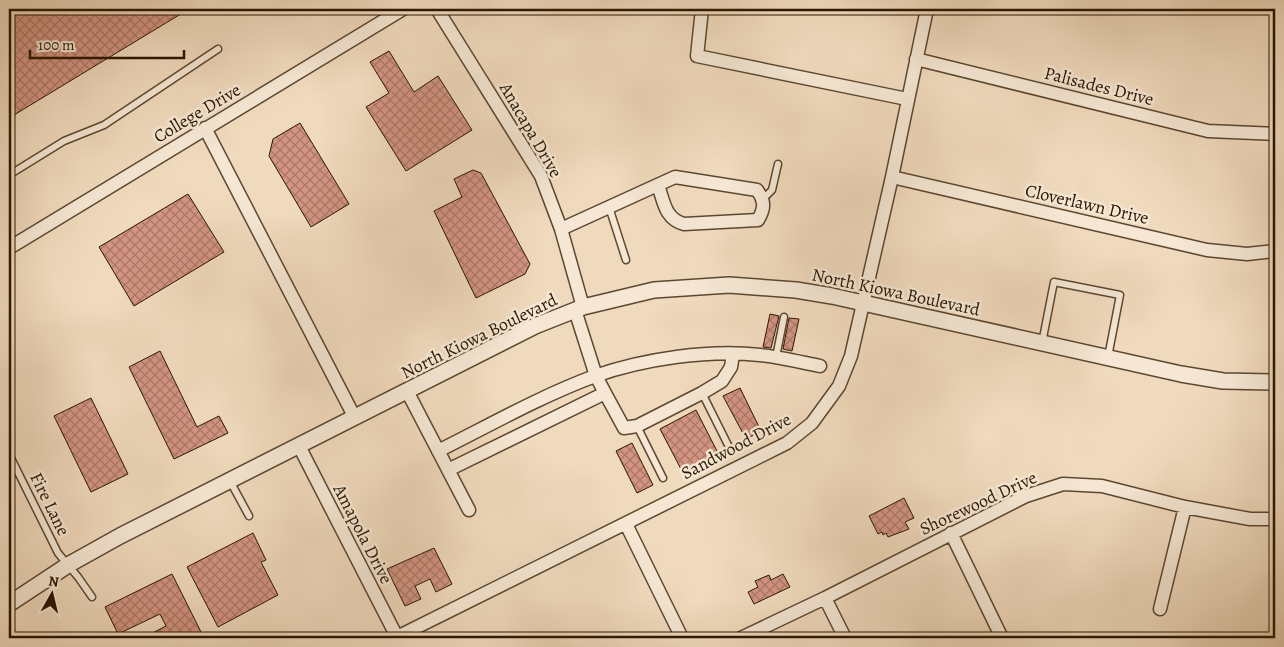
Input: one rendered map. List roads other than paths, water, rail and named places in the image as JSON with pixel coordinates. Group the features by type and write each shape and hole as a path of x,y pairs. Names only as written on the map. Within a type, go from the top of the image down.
{"street":[{"name":"College Drive","path":"9,248 403,9"},
{"name":"Anacapa Drive","path":"437,9 541,176 561,229 596,376 624,428 637,426"},
{"path":"702,9 697,56 907,99"},
{"name":"Sandwood Drive","path":"396,638 787,443 812,423 839,386 850,356 892,177 927,9"},
{"name":"Palisades Drive","path":"916,59 1208,131 1275,134"},
{"path":"205,128 355,418"},
{"path":"561,229 609,207 658,185 676,177 757,190 764,198 764,210 758,220 684,224 676,222 668,215 658,185"},
{"name":"Cloverlawn Drive","path":"892,177 1207,250 1247,254 1275,251"},
{"name":"North Kiowa Boulevard","path":"9,604 68,565 120,536 536,326 579,309 654,290 729,285 796,290 862,303 1108,359 1223,381 1275,382"},
{"path":"438,451 555,393 596,376 643,364 703,354 758,354 820,366"},
{"path":"637,426 722,381 731,367 733,354"},
{"path":"407,391 469,510"},
{"path":"448,470 605,393"},
{"name":"Amapola Drive","path":"299,446 396,638"},
{"name":"Shorewood Drive","path":"741,638 825,598 1026,496 1064,484 1102,486 1185,507 1250,519 1275,519"},
{"path":"1160,608 1185,507"},
{"path":"626,524 682,638"},
{"path":"951,533 1001,636"},
{"path":"825,598 845,638"}],"lane":[{"path":"9,175 64,141 104,125 218,49"},
{"path":"764,198 772,190 778,164"},
{"path":"609,207 626,260"},
{"path":"1042,344 1054,282 1120,295 1108,359"},
{"path":"776,357 784,317"},
{"path":"702,393 728,446"},
{"path":"637,426 663,478"},
{"name":"Fire Lane","path":"9,454 58,554 92,597"},
{"path":"230,481 249,516"}]}
